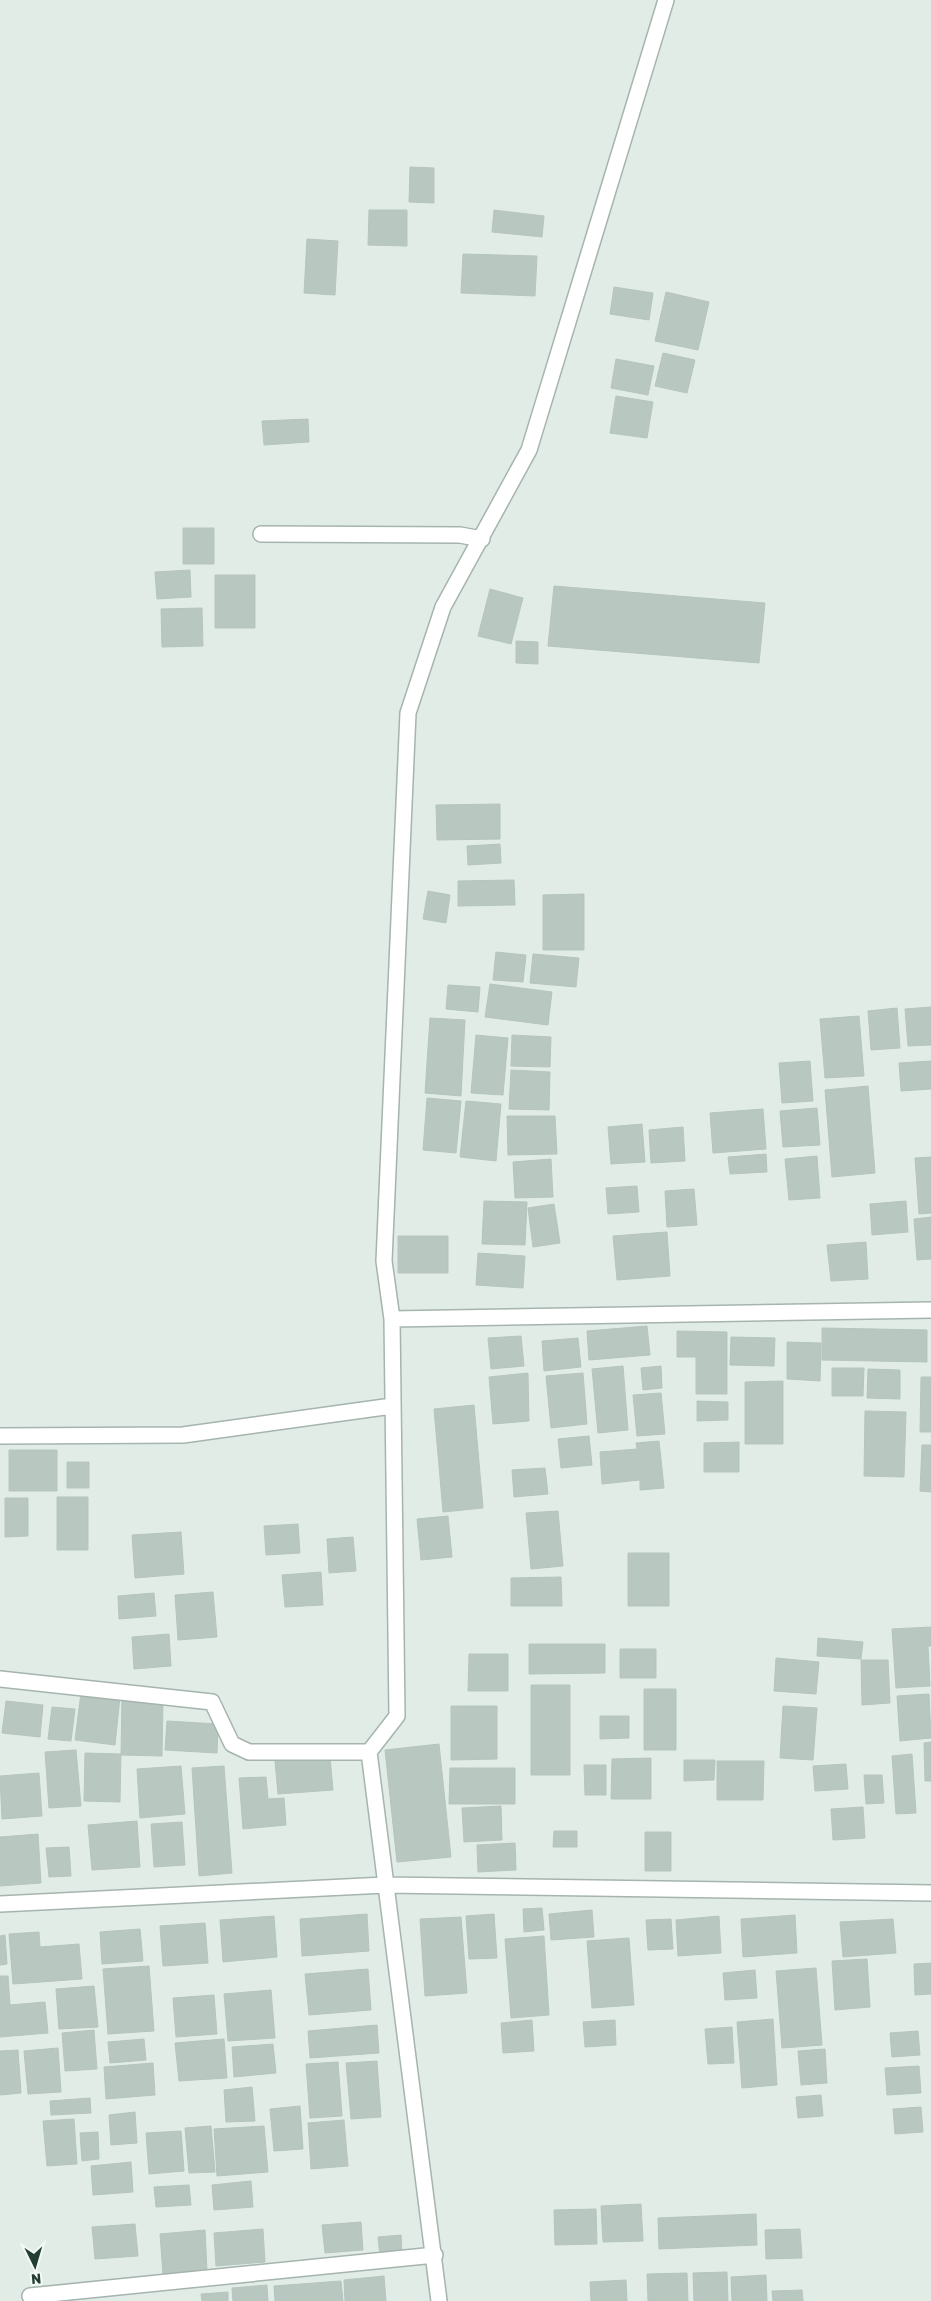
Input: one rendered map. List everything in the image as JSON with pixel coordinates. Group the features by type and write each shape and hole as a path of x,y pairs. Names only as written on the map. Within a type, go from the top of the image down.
{"street":[{"path":"439,2301 435,2255 369,1752 397,1716 392,1319 384,1261 408,713 443,607 472,537 530,450 666,0"},
{"path":"261,534 472,537"},
{"path":"392,1319 931,1310"},
{"path":"0,1436 183,1435 392,1406"},
{"path":"0,1679 212,1702 232,1744 249,1752 369,1752"},
{"path":"0,1904 385,1885 931,1893"},
{"path":"30,2296 435,2255"}],"building":[{"path":"410,167 434,168 434,203 409,202"},
{"path":"369,210 407,210 407,246 368,245"},
{"path":"494,210 544,216 542,237 492,232"},
{"path":"307,239 338,241 335,295 304,293"},
{"path":"463,254 537,256 535,296 461,293"},
{"path":"614,287 653,293 649,320 610,314"},
{"path":"666,292 709,302 698,350 655,341"},
{"path":"663,353 695,360 687,393 655,386"},
{"path":"616,359 654,366 648,395 611,388"},
{"path":"616,396 653,402 647,438 610,433"},
{"path":"308,419 309,442 264,445 262,421"},
{"path":"183,528 214,528 214,564 183,564"},
{"path":"190,570 191,597 157,599 155,572"},
{"path":"215,575 255,575 255,628 215,628"},
{"path":"554,586 765,603 759,663 548,646"},
{"path":"490,589 523,598 511,644 478,636"},
{"path":"202,608 203,646 162,647 161,609"},
{"path":"516,641 538,642 538,664 516,663"},
{"path":"500,804 500,839 437,840 436,805"},
{"path":"500,844 501,863 468,865 467,846"},
{"path":"514,880 515,905 458,906 458,881"},
{"path":"428,891 450,895 446,923 423,919"},
{"path":"584,894 584,950 543,950 543,895"},
{"path":"496,952 526,955 523,982 493,980"},
{"path":"533,954 579,958 576,987 530,983"},
{"path":"490,984 552,992 548,1025 485,1017"},
{"path":"448,985 480,987 478,1012 446,1009"},
{"path":"931,1007 931,1045 908,1046 905,1009"},
{"path":"897,1008 900,1048 871,1050 868,1011"},
{"path":"859,1016 864,1076 825,1078 820,1019"},
{"path":"430,1018 465,1020 461,1096 425,1093"},
{"path":"476,1035 508,1038 503,1095 471,1093"},
{"path":"512,1035 551,1037 550,1067 511,1066"},
{"path":"810,1061 813,1101 782,1103 779,1063"},
{"path":"931,1061 931,1089 901,1091 899,1063"},
{"path":"511,1070 550,1072 549,1110 509,1109"},
{"path":"868,1086 875,1173 832,1177 825,1090"},
{"path":"427,1098 461,1101 456,1153 423,1150"},
{"path":"466,1101 501,1104 496,1161 460,1157"},
{"path":"817,1108 820,1145 783,1147 780,1111"},
{"path":"763,1109 766,1149 713,1153 710,1113"},
{"path":"507,1116 555,1116 557,1154 508,1155"},
{"path":"642,1124 645,1162 611,1164 608,1127"},
{"path":"683,1127 685,1161 651,1163 649,1130"},
{"path":"766,1154 767,1172 730,1174 728,1157"},
{"path":"817,1156 820,1198 789,1200 785,1159"},
{"path":"931,1157 931,1213 919,1214 915,1158"},
{"path":"551,1159 553,1197 515,1198 513,1162"},
{"path":"637,1186 639,1212 608,1214 606,1188"},
{"path":"694,1189 697,1225 667,1227 665,1191"},
{"path":"484,1201 527,1202 525,1245 482,1244"},
{"path":"906,1201 908,1232 872,1235 870,1204"},
{"path":"554,1204 560,1243 533,1247 528,1208"},
{"path":"931,1217 931,1259 917,1260 914,1219"},
{"path":"667,1232 670,1276 617,1280 613,1236"},
{"path":"398,1236 448,1236 448,1273 398,1273"},
{"path":"866,1242 868,1279 831,1281 827,1245"},
{"path":"478,1253 525,1256 523,1288 476,1285"},
{"path":"647,1326 650,1355 589,1360 587,1331"},
{"path":"822,1328 927,1330 927,1362 822,1360"},
{"path":"677,1331 727,1332 727,1394 696,1394 696,1357 677,1357"},
{"path":"521,1336 524,1366 491,1369 488,1338"},
{"path":"731,1337 775,1338 774,1366 730,1365"},
{"path":"578,1338 581,1367 544,1371 542,1341"},
{"path":"787,1342 821,1343 820,1381 787,1379"},
{"path":"623,1366 628,1430 598,1433 592,1369"},
{"path":"661,1366 662,1388 643,1390 641,1368"},
{"path":"832,1368 864,1368 863,1396 832,1396"},
{"path":"868,1369 900,1370 900,1399 867,1398"},
{"path":"528,1373 529,1421 493,1424 489,1377"},
{"path":"583,1373 587,1424 551,1428 546,1376"},
{"path":"921,1377 931,1377 931,1432 920,1432"},
{"path":"783,1381 783,1444 745,1444 745,1382"},
{"path":"661,1393 665,1434 637,1436 633,1395"},
{"path":"697,1401 728,1402 728,1420 697,1421"},
{"path":"474,1405 483,1508 443,1512 434,1409"},
{"path":"865,1411 906,1412 904,1477 864,1476"},
{"path":"589,1436 592,1465 561,1468 558,1439"},
{"path":"659,1441 664,1488 640,1490 640,1480 602,1484 600,1452 637,1449 636,1443"},
{"path":"739,1442 739,1472 704,1472 704,1443"},
{"path":"922,1445 931,1445 931,1492 920,1491"},
{"path":"9,1450 57,1450 57,1491 9,1491"},
{"path":"67,1462 89,1462 89,1488 67,1488"},
{"path":"545,1468 548,1494 514,1497 512,1470"},
{"path":"57,1497 88,1497 88,1550 57,1550"},
{"path":"5,1498 28,1498 28,1536 5,1537"},
{"path":"558,1511 563,1566 531,1569 526,1513"},
{"path":"448,1516 452,1557 421,1560 417,1519"},
{"path":"298,1524 300,1553 266,1555 264,1526"},
{"path":"181,1532 184,1574 135,1578 132,1535"},
{"path":"353,1537 356,1571 329,1573 327,1539"},
{"path":"628,1553 669,1553 669,1606 628,1606"},
{"path":"321,1572 323,1605 285,1607 282,1575"},
{"path":"561,1577 562,1606 511,1606 511,1578"},
{"path":"213,1592 217,1637 178,1640 175,1595"},
{"path":"154,1593 156,1616 119,1619 118,1596"},
{"path":"931,1627 931,1646 928,1646 930,1686 896,1688 892,1629"},
{"path":"169,1634 171,1666 134,1669 132,1637"},
{"path":"818,1638 863,1642 861,1659 817,1656"},
{"path":"529,1644 605,1644 605,1673 529,1674"},
{"path":"620,1649 656,1649 656,1678 620,1678"},
{"path":"469,1654 508,1654 508,1691 468,1691"},
{"path":"776,1658 819,1662 816,1694 774,1691"},
{"path":"861,1660 888,1660 890,1703 862,1705"},
{"path":"531,1685 570,1685 570,1775 531,1775"},
{"path":"644,1689 676,1689 676,1750 644,1750"},
{"path":"81,1693 120,1697 115,1745 75,1740"},
{"path":"929,1694 931,1738 900,1741 897,1696"},
{"path":"122,1699 163,1700 162,1756 121,1755 120,1802 84,1801 85,1753 121,1754"},
{"path":"6,1701 43,1705 40,1737 2,1733"},
{"path":"451,1706 497,1706 497,1759 451,1760"},
{"path":"783,1706 817,1708 813,1760 780,1758"},
{"path":"52,1707 75,1709 71,1741 48,1739"},
{"path":"600,1716 629,1716 629,1738 600,1739"},
{"path":"167,1721 218,1724 217,1753 165,1750"},
{"path":"931,1742 931,1781 925,1781 924,1743"},
{"path":"439,1744 451,1857 397,1862 385,1750"},
{"path":"76,1750 81,1806 49,1808 45,1752"},
{"path":"912,1754 916,1813 896,1814 892,1756"},
{"path":"330,1757 333,1790 278,1794 275,1761"},
{"path":"651,1758 651,1799 611,1799 612,1759"},
{"path":"684,1760 715,1760 714,1780 684,1781"},
{"path":"717,1761 764,1761 763,1800 717,1800"},
{"path":"846,1764 848,1789 815,1791 813,1766"},
{"path":"584,1765 606,1765 606,1795 585,1795"},
{"path":"181,1766 185,1814 140,1818 137,1769"},
{"path":"224,1766 232,1873 199,1876 192,1768"},
{"path":"450,1768 515,1768 515,1804 449,1804"},
{"path":"39,1773 42,1816 2,1819 0,1776"},
{"path":"864,1775 882,1775 884,1803 866,1804"},
{"path":"266,1777 268,1799 284,1798 286,1825 243,1829 239,1778"},
{"path":"501,1806 502,1840 464,1842 462,1808"},
{"path":"863,1807 865,1838 833,1840 831,1809"},
{"path":"137,1821 140,1867 92,1870 88,1825"},
{"path":"182,1822 185,1865 154,1867 151,1824"},
{"path":"554,1831 577,1831 577,1847 553,1847"},
{"path":"645,1832 671,1832 671,1871 645,1871"},
{"path":"38,1834 41,1883 0,1886 0,1837"},
{"path":"515,1843 516,1870 478,1872 477,1845"},
{"path":"69,1847 71,1876 49,1877 46,1848"},
{"path":"542,1908 544,1930 524,1932 523,1909"},
{"path":"592,1910 594,1937 551,1940 549,1914"},
{"path":"367,1914 369,1951 302,1956 300,1919"},
{"path":"494,1914 497,1958 469,1959 466,1916"},
{"path":"795,1915 797,1953 743,1957 741,1919"},
{"path":"274,1916 277,1957 223,1962 220,1920"},
{"path":"719,1916 721,1953 678,1956 676,1920"},
{"path":"461,1917 467,1993 425,1996 420,1919"},
{"path":"671,1919 673,1949 648,1950 646,1920"},
{"path":"893,1919 896,1953 843,1957 840,1922"},
{"path":"205,1923 208,1963 163,1966 160,1926"},
{"path":"140,1929 143,1961 102,1964 100,1932"},
{"path":"39,1932 40,1947 79,1944 82,1979 13,1984 9,1934"},
{"path":"5,1935 7,1964 0,1965 0,1936"},
{"path":"544,1936 549,2015 511,2018 505,1939"},
{"path":"629,1938 634,2005 592,2008 587,1941"},
{"path":"867,1959 870,2007 835,2010 832,1961"},
{"path":"931,1963 931,1994 915,1995 914,1964"},
{"path":"149,1966 154,2031 108,2034 103,1969"},
{"path":"816,1968 822,2045 782,2048 776,1971"},
{"path":"368,1969 371,2010 309,2015 305,1974"},
{"path":"755,1970 757,1998 725,2000 723,1973"},
{"path":"0,1976 8,1976 10,2005 45,2002 48,2033 0,2037"},
{"path":"94,1986 98,2027 59,2029 56,1989"},
{"path":"271,1990 275,2038 228,2041 224,1994"},
{"path":"214,1995 217,2034 176,2037 173,1998"},
{"path":"773,2019 777,2085 742,2088 737,2022"},
{"path":"532,2020 534,2051 503,2053 501,2023"},
{"path":"615,2020 616,2045 585,2047 583,2022"},
{"path":"377,2025 379,2053 310,2058 308,2031"},
{"path":"732,2027 734,2063 708,2064 705,2029"},
{"path":"94,2030 97,2069 65,2071 62,2033"},
{"path":"918,2031 920,2055 892,2057 890,2033"},
{"path":"144,2039 146,2060 110,2063 108,2042"},
{"path":"224,2039 227,2078 179,2081 175,2043"},
{"path":"273,2044 276,2073 234,2077 232,2047"},
{"path":"58,2048 61,2092 28,2094 24,2051"},
{"path":"825,2049 827,2083 801,2085 798,2051"},
{"path":"18,2050 21,2093 0,2095 0,2051"},
{"path":"377,2061 381,2117 351,2119 346,2063"},
{"path":"338,2062 342,2116 310,2118 306,2064"},
{"path":"153,2063 155,2095 106,2099 104,2067"},
{"path":"919,2066 921,2093 887,2095 885,2068"},
{"path":"252,2087 255,2121 226,2122 224,2090"},
{"path":"821,2095 823,2116 798,2118 796,2097"},
{"path":"90,2098 91,2113 51,2115 50,2101"},
{"path":"300,2106 303,2149 274,2151 270,2109"},
{"path":"921,2107 923,2132 895,2134 893,2109"},
{"path":"135,2112 137,2143 111,2145 109,2115"},
{"path":"74,2119 77,2164 47,2166 43,2121"},
{"path":"344,2120 348,2166 311,2169 308,2123"},
{"path":"211,2126 215,2172 189,2173 185,2128"},
{"path":"264,2126 268,2172 217,2176 214,2129"},
{"path":"181,2131 184,2171 149,2174 146,2133"},
{"path":"98,2132 99,2159 82,2161 80,2133"},
{"path":"131,2162 133,2192 93,2195 91,2166"},
{"path":"251,2181 253,2207 214,2210 212,2185"},
{"path":"189,2185 191,2205 156,2207 154,2187"},
{"path":"641,2204 643,2241 603,2242 601,2206"},
{"path":"596,2209 597,2244 555,2245 554,2210"},
{"path":"756,2214 757,2245 659,2249 658,2218"},
{"path":"361,2222 363,2250 325,2253 322,2225"},
{"path":"135,2224 138,2256 95,2259 92,2227"},
{"path":"263,2229 265,2262 216,2266 214,2233"},
{"path":"800,2229 802,2258 766,2259 765,2230"},
{"path":"205,2230 207,2271 163,2274 160,2234"},
{"path":"401,2235 402,2254 380,2256 378,2237"},
{"path":"727,2272 728,2301 694,2301 693,2273"},
{"path":"687,2273 688,2301 648,2301 647,2274"},
{"path":"766,2275 767,2301 732,2301 731,2277"},
{"path":"384,2276 386,2301 345,2301 344,2280"},
{"path":"626,2280 627,2301 591,2301 590,2282"},
{"path":"341,2281 343,2301 275,2301 274,2286"},
{"path":"267,2285 268,2301 233,2301 232,2288"},
{"path":"802,2290 803,2301 773,2301 772,2291"},
{"path":"228,2292 228,2301 202,2301 201,2294"}]}
